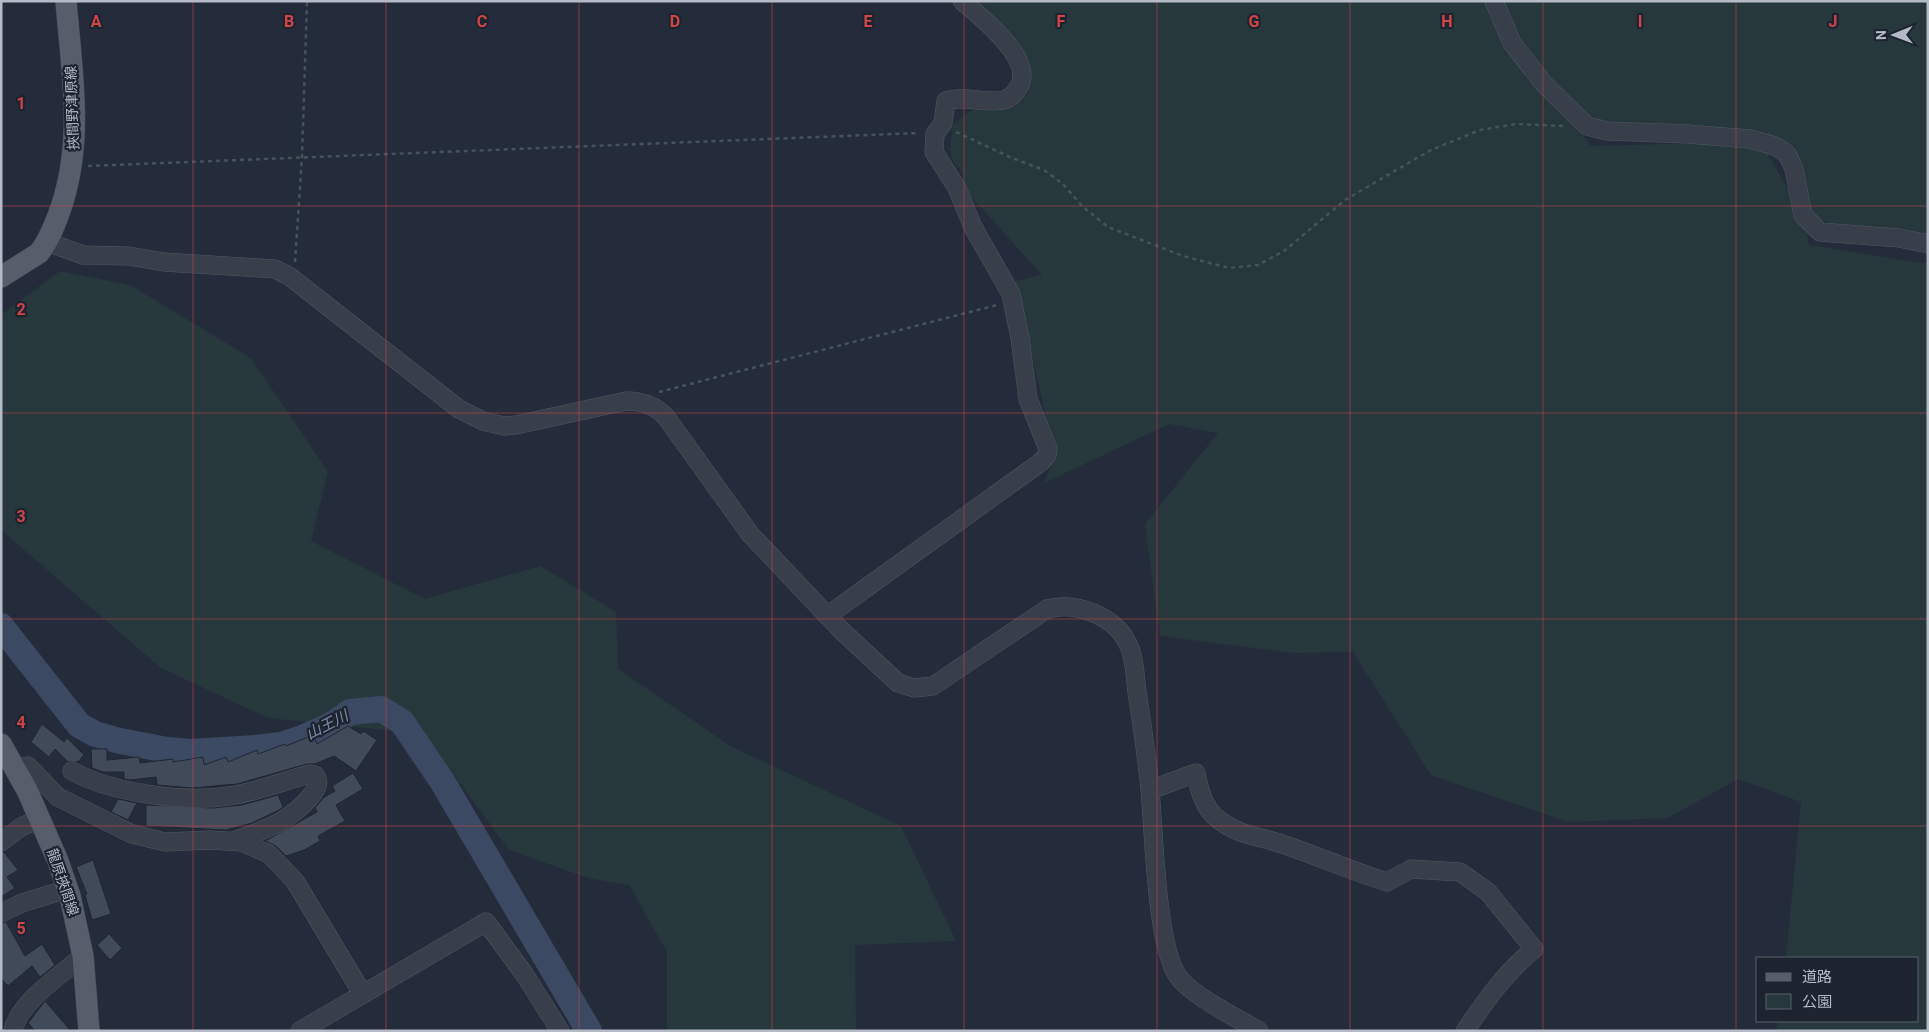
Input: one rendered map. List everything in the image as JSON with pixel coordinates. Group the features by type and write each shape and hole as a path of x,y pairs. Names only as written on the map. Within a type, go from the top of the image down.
{"main road":[{"name":"挾間野津原線","path":"1,277 39,253 47,242 63,200 72,166 75,125 66,1"},
{"name":"龍原挾間線","path":"1,744 16,768 67,889 76,921 91,1029"}],"street":[{"path":"827,616 1033,468 1047,455 1048,449 1028,399 1020,338 1008,286 973,227 957,188 935,155 939,127 946,101 1004,100 1014,94 1022,80 1021,65 1006,44 962,1"},
{"path":"1494,1 1512,43 1544,84 1587,126 1607,131 1750,139 1775,146 1787,154 1794,169 1803,215 1820,232 1899,238 1928,244"},
{"path":"47,242 83,256 129,256 164,262 275,269 294,280 446,400 483,421 504,426 516,425 626,401 650,405 666,417 750,534 827,616 892,678 905,686 921,689 938,683 1047,609 1068,607 1102,617 1118,628 1131,651 1150,790 1164,944 1179,979 1199,994 1259,1031"},
{"path":"16,768 28,766 58,798 132,834 165,842 234,841 262,849 277,860 289,873 362,994"},
{"path":"72,771 91,780 121,788 165,795 209,798 229,796 310,774 315,775 318,783 316,790 294,815 275,826 234,841"},
{"path":"1150,790 1196,773 1200,795 1217,819 1241,834 1281,844 1341,868 1387,882 1411,869 1460,872 1488,892 1534,949 1499,982 1465,1031"},
{"path":"1,842 21,827 39,820"},
{"path":"1,913 22,903 67,889"},
{"path":"300,1031 486,922 525,976 560,1031"},
{"path":"13,1031 16,1021 28,1004 82,956"}],"path":[{"path":"294,280 302,157 307,1"},
{"path":"72,166 939,127 1044,170 1062,184 1084,207 1108,227 1183,256 1229,268 1258,265 1284,251 1345,200 1430,151 1480,130 1516,124 1587,126"},
{"path":"650,405 656,393 663,390 1013,301"}],"green space":[{"path":"967,1 1928,1 1928,248 1803,216 1809,245 1928,264 1928,1031 1776,1031 1778,1022 1919,1022 1919,957 1786,957 1801,802 1738,779 1668,818 1568,822 1431,775 1353,652 1294,653 1160,636 1145,524 1218,433 1169,424 1044,483 1055,457 1015,281 1042,275 968,193 961,171 952,160 950,149 953,125 972,110 1006,108 1016,105 1025,87 1028,71 1025,57 1008,33","holes":["1559,99 1587,126 1705,143 1591,146","1767,152 1786,154 1802,213"]},
{"path":"60,271 130,285 251,358 328,472 311,541 425,599 540,566 616,612 618,669 732,747 901,826 956,941 855,945 856,1031 667,1031 667,952 629,885 588,878 509,850 424,734 268,718 161,668 1,530 1,315"}],"building":[{"path":"42,724 64,742 67,738 84,755 78,762 68,762 55,749 49,757 31,742"},
{"path":"348,726 361,734 363,731 377,740 356,771 334,756 315,764 307,764 237,784 192,788 157,785 156,777 124,779 124,772 103,772 92,768 91,749 107,749 107,760 139,757 140,763 173,759 173,762 203,757 204,765 226,757 228,762 257,750 258,754 285,744 286,746 313,735 317,744"},
{"path":"353,773 363,789 336,805 345,821 318,836 320,841 304,850 286,856 276,846 265,841 317,812 315,808 323,798 335,791 332,786"},
{"path":"278,795 283,807 279,810 252,823 226,830 146,826 146,805 212,808 242,805"},
{"path":"118,799 137,803 128,820 111,812"},
{"path":"1,852 4,852 18,870 7,877 15,888 1,897"},
{"path":"93,860 111,914 92,920 85,895 87,894 76,867"},
{"path":"6,922 25,956 42,944 55,965 40,977 32,966 8,986 1,978 1,923"},
{"path":"109,934 122,948 110,960 97,945"},
{"path":"45,1001 71,1031 35,1031 28,1023"}],"waterway":[{"name":"山王川","path":"1,626 79,725 95,734 120,741 167,750 191,752 255,748 281,745 302,738 331,725 350,712 381,709 402,722 442,781 589,1031"}]}
